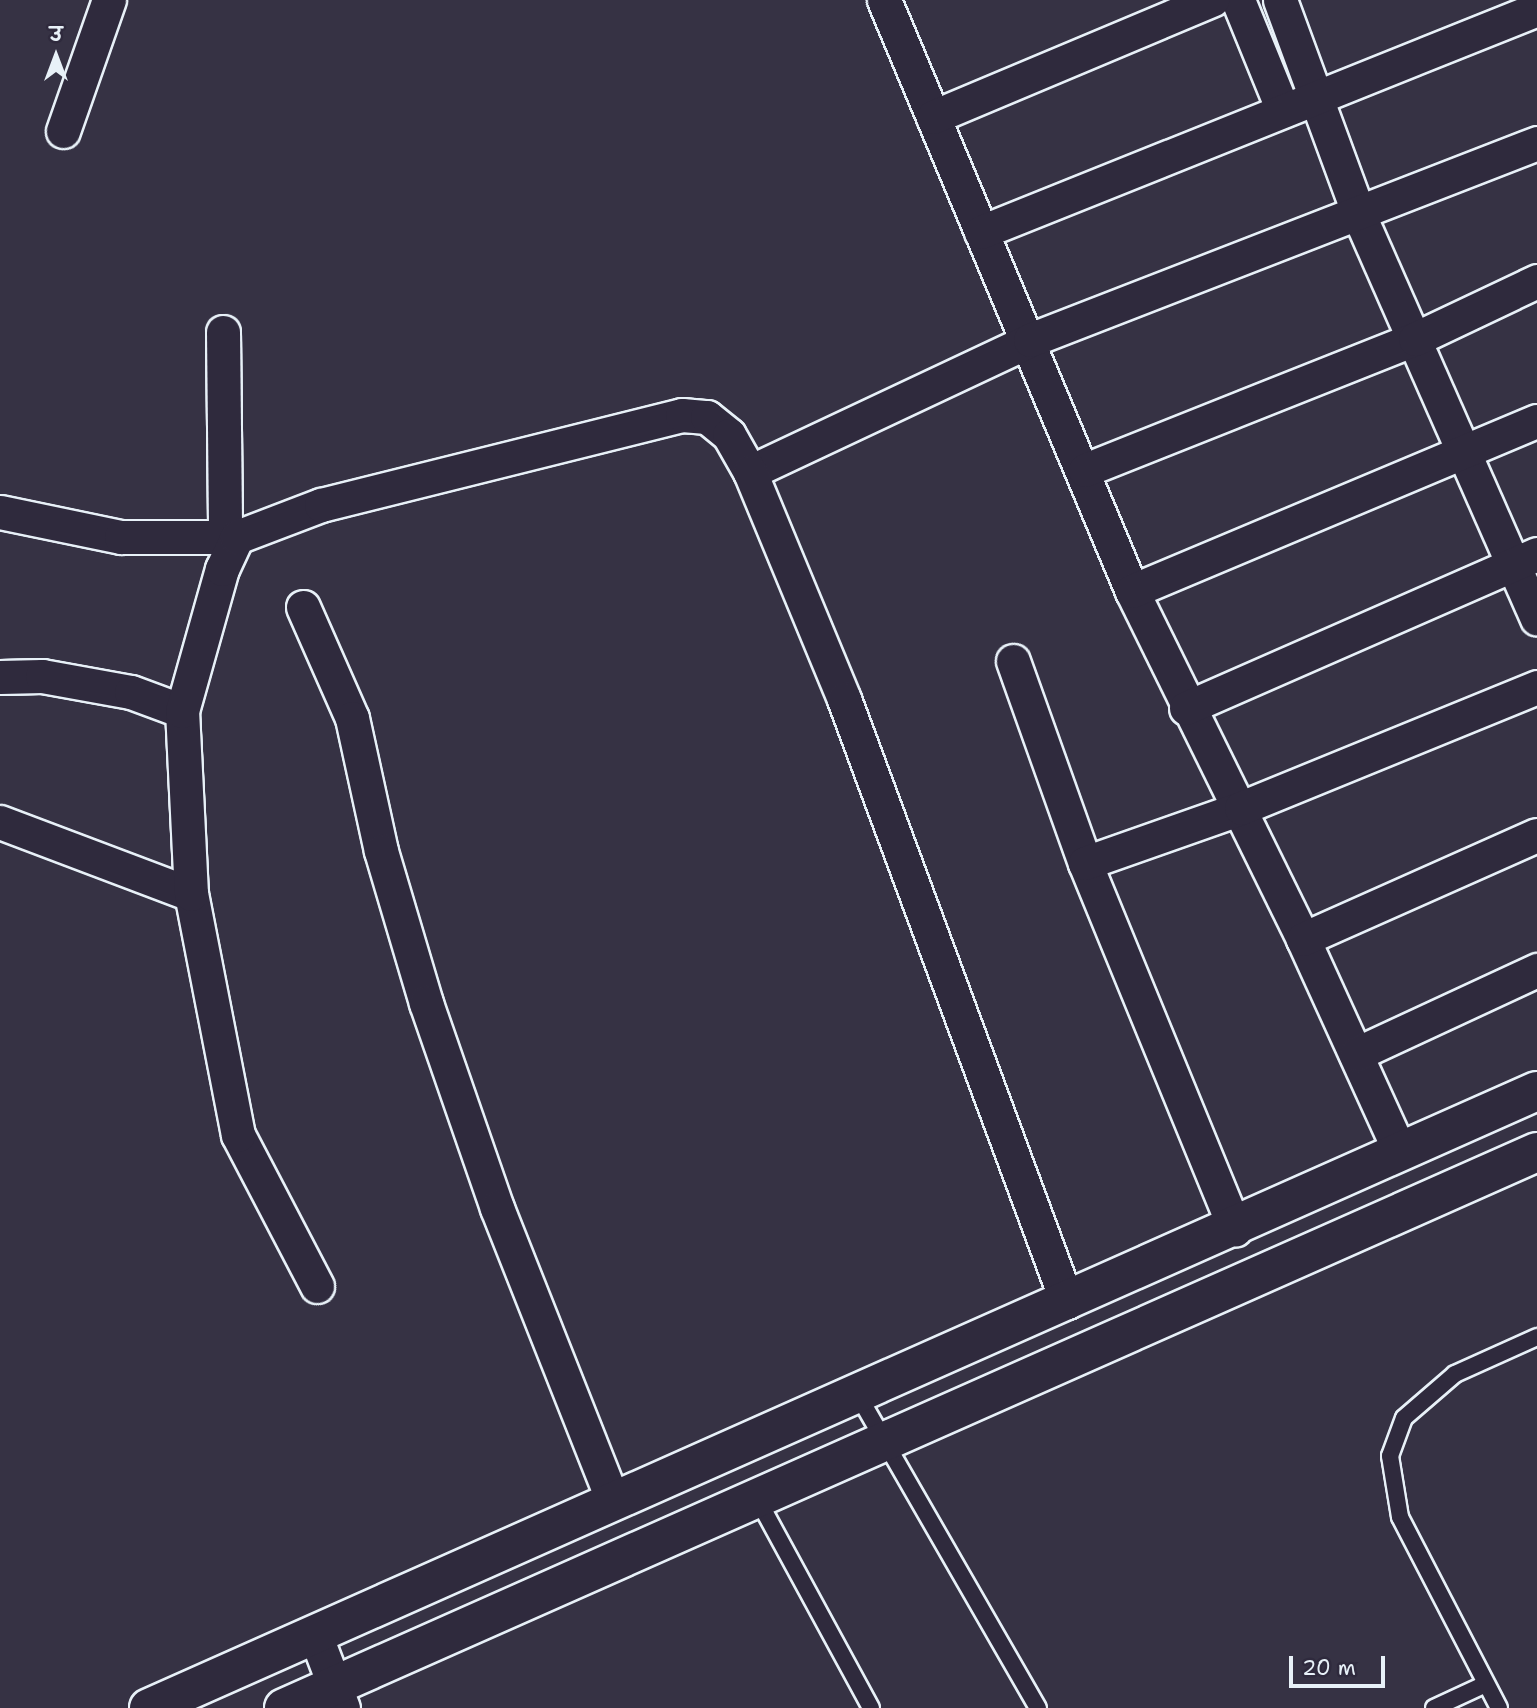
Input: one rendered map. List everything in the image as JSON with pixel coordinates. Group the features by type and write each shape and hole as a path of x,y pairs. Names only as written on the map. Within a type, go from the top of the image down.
{"main road":[{"path":"149,1708 1235,1229 1537,1091"},
{"path":"284,1708 339,1697 757,1498 1537,1152"}],"street":[{"path":"63,131 109,0"},
{"path":"884,0 1085,470 1132,591 1186,709 1241,808 1400,1152"},
{"path":"933,117 1212,0"},
{"path":"1238,0 1283,110"},
{"path":"1280,0 1319,100 1359,215 1466,453 1525,559 1537,619"},
{"path":"981,232 1283,110 1319,100 1537,9"},
{"path":"750,471 1030,340 1359,215 1537,143"},
{"path":"1085,470 1415,339 1537,281"},
{"path":"223,332 231,539 208,609 182,711 191,894 238,1135 317,1286"},
{"path":"0,512 121,537 231,539 429,474 682,415 707,417 722,429 750,471 844,699 1067,1301"},
{"path":"1132,591 1537,421"},
{"path":"1186,709 1525,559"},
{"path":"303,607 352,718 381,850 435,1029 497,1208 613,1502"},
{"path":"1013,661 1085,863 1235,1229"},
{"path":"0,677 42,676 131,692 182,711"},
{"path":"1085,863 1241,808 1537,687"},
{"path":"0,822 191,894"},
{"path":"1303,939 1537,835"},
{"path":"1356,1054 1537,970"},
{"path":"315,1634 339,1697"}],"lane":[{"path":"1499,1708 1400,1517 1390,1457 1404,1418 1455,1374 1537,1337"},
{"path":"858,1395 1038,1708"},
{"path":"757,1498 871,1708"},
{"path":"1434,1708 1486,1684"}]}
